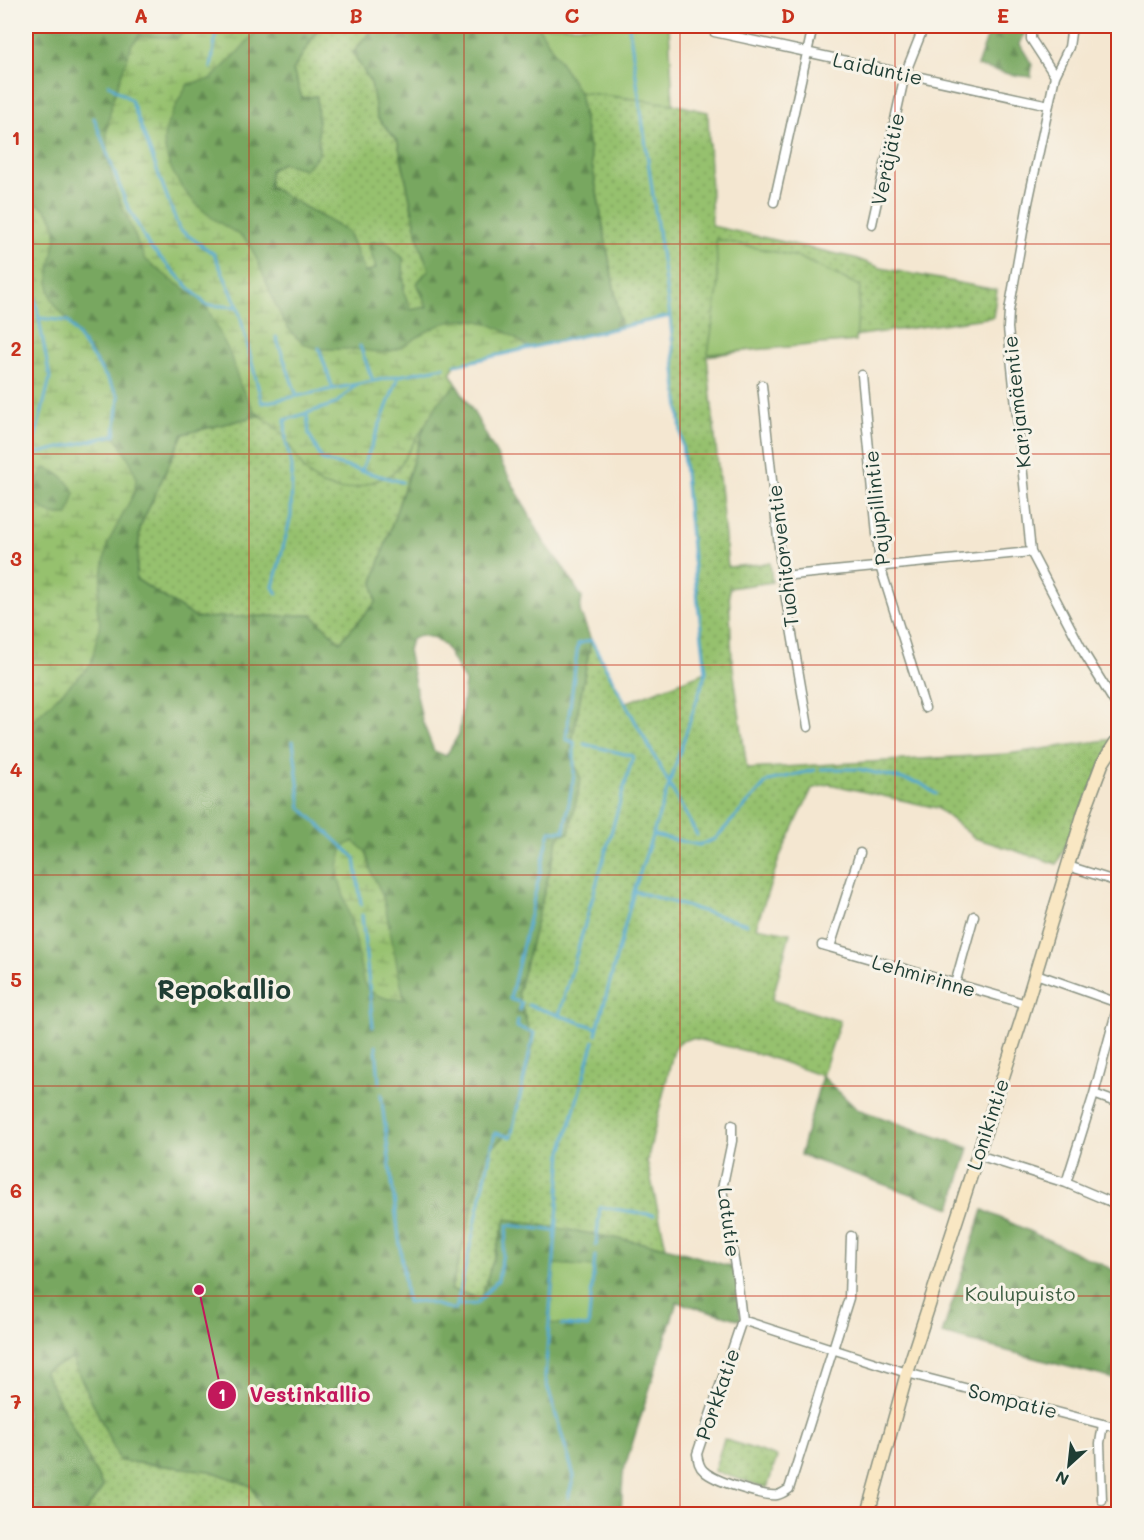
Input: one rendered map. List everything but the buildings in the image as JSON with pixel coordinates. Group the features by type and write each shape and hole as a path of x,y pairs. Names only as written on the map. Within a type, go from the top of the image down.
{"street":[{"name":"Laiduntie","path":"712,26 714,32 1049,105"},
{"path":"774,202 813,26"},
{"name":"Veräjätie","path":"872,224 905,74 924,26"},
{"path":"1031,26 1031,39 1055,76"},
{"name":"Karjamäentie","path":"1072,26 1070,47 1055,76 1028,203 1008,328 1031,552 1084,653 1119,708"},
{"name":"Pajupillintie","path":"862,375 880,566 925,708"},
{"name":"Tuohitorventie","path":"762,385 782,576 808,727"},
{"path":"782,576 1031,552"},
{"name":"Lonikintie","path":"868,1515 907,1373 1036,974 1084,812 1102,764 1119,739"},
{"name":"Lehmirinne","path":"860,853 826,946 1026,1004"},
{"path":"1068,866 1119,882"},
{"path":"955,984 974,916"},
{"path":"1036,974 1119,1004 1066,1183"},
{"path":"1094,1094 1119,1103"},
{"name":"Latutie","path":"732,1125 732,1141 722,1189 742,1320"},
{"path":"978,1155 1066,1183 1119,1205"},
{"path":"834,1350 849,1298 851,1236"},
{"path":"742,1320 907,1373"},
{"name":"Porkkatie","path":"742,1320 697,1454 698,1462 704,1471 714,1478 765,1495 783,1493 793,1482 834,1350"},
{"name":"Sompatie","path":"907,1373 1119,1428"},
{"path":"1102,1500 1100,1443 1103,1424"}],"green space":[{"path":"26,26 320,26 293,70 302,98 317,96 319,154 305,169 282,163 270,170 269,186 348,232 365,273 376,268 368,243 386,241 403,258 404,293 411,310 427,307 417,283 429,269 420,246 398,142 377,117 371,83 353,53 369,33 368,26 538,26 579,92 621,326 455,365 450,373 544,542 582,598 580,611 591,640 570,753 581,779 569,833 559,835 518,993 533,1045 513,1127 487,1153 451,1290 481,1298 506,1219 666,1247 735,1268 741,1320 677,1302 623,1473 621,1514 132,1514 133,1512 264,1512 251,1486 211,1471 120,1461 72,1359 44,1371 103,1487 84,1514 26,1514","holes":["357,392 427,419 373,582 376,602 340,642 312,615 196,618 136,579 140,527 183,434","420,635 434,638 445,646 465,682 459,734 446,756 434,751 422,720 408,650 411,640"]},
{"path":"194,26 261,26 211,79 188,84 173,112 164,136 169,164 187,194 202,210 245,239 260,266 272,298 297,339 319,349 386,352 440,325 467,320 492,325 529,348 455,365 450,373 457,385 440,400 399,467 391,475 359,487 340,490 322,485 305,471 281,432 254,410 240,385 230,354 204,301 174,282 145,259 116,192 109,165 107,132 112,102 132,44 141,36 176,38"},
{"path":"320,26 368,26 369,33 353,53 372,83 377,117 398,142 420,246 429,269 427,307 410,310 404,293 403,258 365,273 348,232 268,186 270,171 282,163 316,96 302,98 293,70"},
{"path":"538,26 669,26 673,104 579,92"},
{"path":"991,26 1028,26 1020,44 1032,65 1031,77 977,66"},
{"path":"579,92 673,104 708,112 712,226 855,258 881,268 997,290 993,317 707,356 728,567 770,563 772,582 729,588 732,660 747,769 1007,754 1114,739 1057,864 975,838 937,808 829,784 812,789 780,856 756,927 790,933 772,1000 840,1021 822,1076 763,1055 692,1038 679,1042 673,1053 647,1161 666,1247 506,1219 481,1299 451,1290 487,1153 513,1127 533,1045 518,993 559,834 569,832 581,779 570,753 591,640 625,703 706,672 670,316 621,326"},
{"path":"38,204 49,213 54,223 56,234 49,281 51,297 119,396 115,435 136,477 135,491 107,545 97,606 100,623 91,665 32,721 28,732 26,760 26,222 30,208","holes":["44,468 62,477 75,493 68,515 48,512 42,509 35,499 35,485"]},
{"path":"716,239 798,257 860,286 856,341 708,354 718,289"},
{"path":"357,392 427,418 373,582 376,602 340,642 312,615 196,618 136,579 140,527 183,434"},
{"path":"353,841 366,852 372,874 383,896 404,999 388,999 377,995 368,990 363,980 355,936 339,879 338,866 343,847"},
{"path":"822,1076 857,1109 969,1148 951,1208 800,1155"},
{"name":"Koulupuisto","path":"983,1210 1118,1272 1118,1380 942,1334"},
{"path":"555,1264 593,1267 588,1327 550,1323"},
{"path":"73,1358 120,1461 211,1471 251,1486 265,1513 84,1514 103,1487 43,1371"},
{"path":"724,1439 777,1457 767,1488 714,1471"}],"waterway":[{"path":"211,68 217,26"},
{"path":"596,1034 634,891 706,672 670,316 629,26"},
{"path":"108,84 131,100 179,229 214,254 238,307 262,403 444,367"},
{"path":"94,118 126,203 149,246 206,305 238,307"},
{"path":"26,292 35,298 50,378 31,455"},
{"path":"455,365 670,316"},
{"path":"26,456 115,435 119,396 68,321 39,318"},
{"path":"276,337 297,396"},
{"path":"360,346 373,381"},
{"path":"319,348 333,389"},
{"path":"361,472 399,376"},
{"path":"277,594 273,587 291,516 292,467 286,442 285,420 335,404 356,385"},
{"path":"307,414 309,434 322,460 402,482"},
{"path":"573,742 566,739 578,644 591,640 697,835"},
{"path":"293,741 301,808 355,858 361,904"},
{"path":"522,1003 510,999 550,831 564,831 574,775 574,742"},
{"path":"559,1015 633,756 584,744"},
{"path":"821,769 858,769 920,783 936,794"},
{"path":"653,835 699,845 715,839 768,781 815,770"},
{"path":"634,891 747,924"},
{"path":"362,915 373,1027"},
{"path":"520,1010 521,1003"},
{"path":"528,1005 597,1028"},
{"path":"457,1305 495,1133 511,1137 534,1033 517,1027 518,1020"},
{"path":"568,1498 574,1476 545,1378 562,1152 594,1041"},
{"path":"376,1046 379,1082"},
{"path":"381,1094 407,1302 421,1301 455,1310 457,1305 476,1304 498,1280 508,1225 556,1231"},
{"path":"596,1245 600,1207 654,1215"},
{"path":"562,1325 588,1327 595,1256"},
{"path":"563,1514 565,1508"}],"place":[{"name":"Vestinkallio","path":"199,1290"}],"district":[{"name":"Repokallio","path":"224,989"}]}
